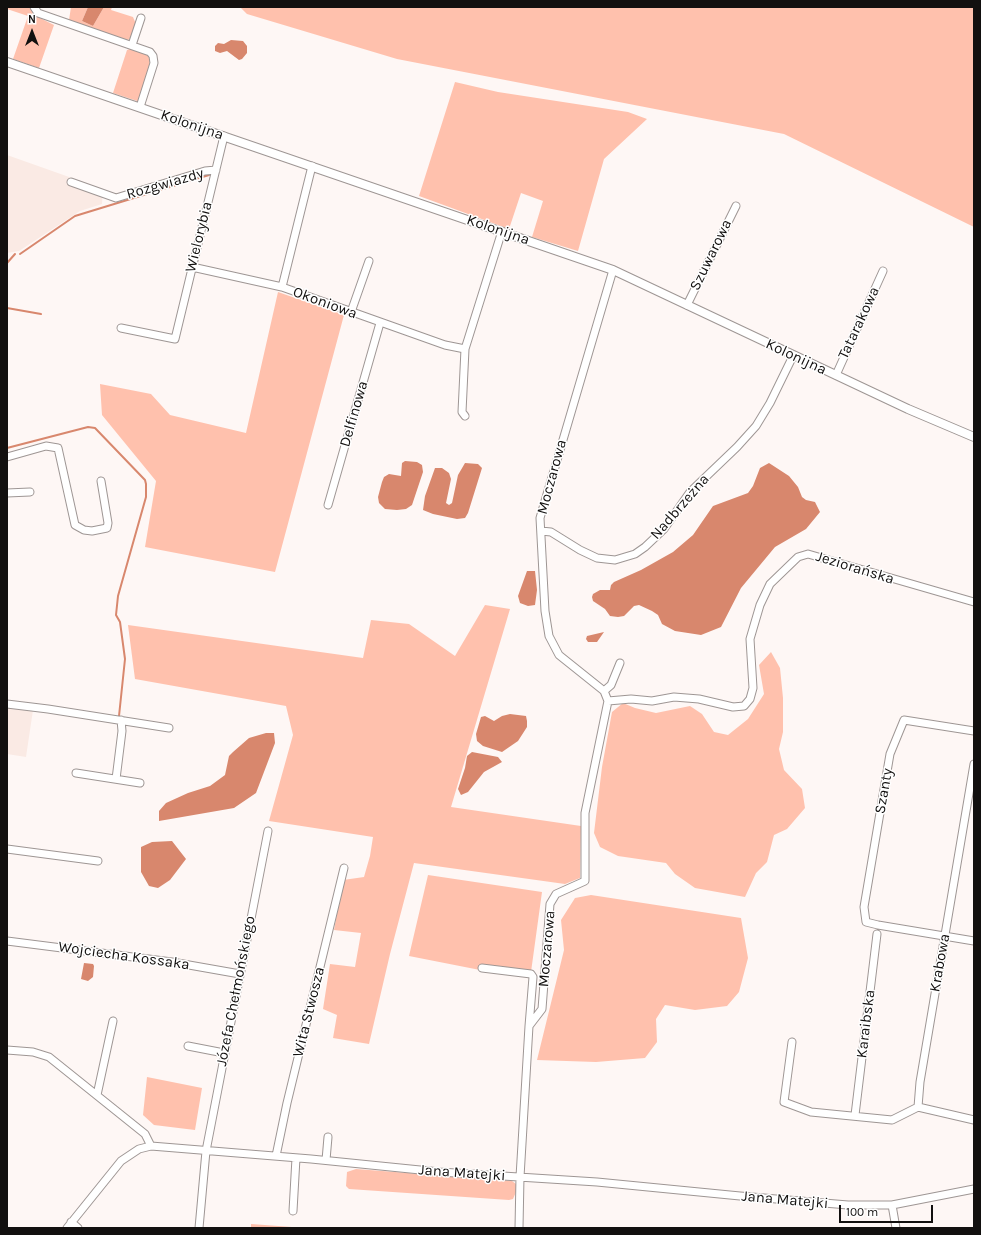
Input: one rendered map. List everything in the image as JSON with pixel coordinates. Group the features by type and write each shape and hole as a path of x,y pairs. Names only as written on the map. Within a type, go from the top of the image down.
{"street":[{"path":"34,7 38,13 150,52 153,56 154,63 140,107"},
{"path":"132,45 141,18"},
{"name":"Kolonijna","path":"7,62 613,270 793,356 908,409 974,437"},
{"name":"Wielorybia","path":"121,328 175,338 224,136"},
{"name":"Okoniowa","path":"312,166 282,287 380,323 445,345 465,349"},
{"name":"Rozgwiazdy","path":"71,182 116,198 205,171 216,170"},
{"name":"Szuwarowa","path":"687,305 736,206"},
{"path":"465,416 462,412 465,349 502,231"},
{"path":"351,312 369,261"},
{"path":"192,267 282,287"},
{"name":"Moczarowa","path":"529,1026 542,1009 550,904 556,894 584,881 585,813 608,701 604,691 559,655 549,636 545,611 540,518 543,503 613,270"},
{"name":"Tatarakowa","path":"836,375 883,271"},
{"name":"Delfinowa","path":"328,505 380,323"},
{"name":"Nadbrzeżna","path":"541,531 551,532 580,550 597,558 615,560 634,554 645,547 664,529 690,492 737,447 756,426 770,403 793,356"},
{"path":"7,457 46,446 58,448 75,525 84,530 92,531 107,528 108,523 101,482"},
{"path":"7,493 30,492"},
{"name":"Jeziorańska","path":"608,701 631,699 652,701 674,697 699,699 733,707 744,706 750,699 753,688 750,639 760,605 770,584 798,557 808,554 974,602"},
{"path":"604,691 611,685 620,663"},
{"path":"7,704 169,728"},
{"path":"116,780 122,731 121,720"},
{"name":"Szanty","path":"945,936 866,922 864,907 890,754 904,720 974,731"},
{"name":"Krabowa","path":"918,1107 920,1082 974,764"},
{"path":"76,774 140,783"},
{"name":"Józefa Chełmońskiego","path":"199,1228 206,1151 268,831"},
{"path":"7,849 98,861"},
{"name":"Wita Stwosza","path":"276,1156 287,1103 344,868"},
{"name":"Karaibska","path":"855,1115 877,934"},
{"path":"945,936 974,941"},
{"name":"Wojciecha Kossaka","path":"7,941 172,962 240,974"},
{"path":"482,968 531,974 533,977 520,1177 519,1228"},
{"path":"97,1095 114,1021"},
{"path":"792,1042 784,1102 812,1112 855,1115 892,1120 918,1107 974,1120"},
{"path":"188,1046 224,1053"},
{"path":"7,1050 33,1052 49,1057 145,1134 151,1146"},
{"path":"326,1160 328,1137"},
{"name":"Jana Matejki","path":"69,1225 121,1161 139,1149 151,1146 326,1160 440,1172 597,1182 848,1205 892,1205 974,1188"},
{"path":"292,1211 296,1158"},
{"path":"974,1188 974,1198"},
{"path":"892,1205 896,1228"},
{"path":"69,1225 78,1228"}],"shaded area":[{"path":"7,7 30,7 34,15 54,25 39,68 13,59 28,16 7,9"},
{"path":"71,7 88,7 82,21 93,26 104,7 112,7 111,10 133,17 136,24 131,38 128,40 123,39 69,20"},
{"path":"88,7 104,7 93,26 82,21"},
{"path":"240,7 974,7 974,227 784,134 397,59 247,14"},
{"path":"231,40 243,41 247,46 247,53 242,59 239,60 227,51 220,53 215,51 215,46 218,43 224,44"},
{"path":"130,49 148,55 150,62 139,101 113,93 127,50"},
{"path":"455,82 498,92 628,112 647,119 604,159 578,251 532,237 543,201 521,193 509,229 419,196"},
{"path":"7,155 103,189 102,204 80,211 19,251 7,253"},
{"path":"278,292 344,315 275,572 145,547 156,481 102,415 100,384 151,394 170,415 246,433"},
{"path":"405,461 417,462 422,465 423,472 412,505 406,509 385,509 379,503 378,497 384,477 389,474 401,476 402,463"},
{"path":"465,463 478,464 482,468 468,513 465,518 457,519 433,514 423,510 425,496 435,468 442,468 449,473 451,479 446,503 449,505 452,503 458,475"},
{"path":"769,463 789,476 798,487 802,497 806,500 815,502 820,512 806,529 775,547 741,588 721,627 701,635 675,631 662,624 658,615 639,605 634,606 624,616 618,617 610,616 605,609 593,601 593,594 600,590 610,590 611,585 614,582 641,570 673,552 693,535 713,506 748,493 753,486 760,468"},
{"path":"527,571 535,571 537,590 535,605 528,606 520,603 518,596"},
{"path":"485,605 510,609 451,807 581,826 580,878 565,884 414,863 390,954 369,1044 333,1038 337,1015 323,1009 330,964 355,967 361,933 334,930 343,880 364,877 370,856 373,837 269,821 293,735 286,706 135,679 128,625 363,658 371,620 409,624 455,656"},
{"path":"604,632 597,642 588,642 586,639 587,636"},
{"path":"771,652 780,668 783,698 783,732 779,749 784,770 802,789 805,808 787,829 774,835 767,862 756,873 745,897 695,888 675,874 666,863 618,856 600,847 594,833 602,767 612,712 623,703 635,708 656,713 690,706 702,714 714,732 728,735 748,719 764,694 759,665"},
{"path":"7,707 33,710 26,757 7,754"},
{"path":"510,714 526,716 527,727 518,741 502,752 483,746 477,741 476,734 481,717 485,716 494,721 502,716"},
{"path":"266,733 274,733 275,743 256,793 234,808 159,821 159,811 166,803 188,793 210,786 225,775 229,756 233,752 249,738"},
{"path":"472,752 498,757 502,762 484,772 468,792 461,795 458,789 465,768 467,756"},
{"path":"172,841 186,859 170,880 158,888 149,886 141,872 141,847 152,842"},
{"path":"428,875 542,892 531,972 480,970 409,956"},
{"path":"591,895 741,918 748,958 739,992 727,1006 695,1010 665,1005 656,1019 657,1042 645,1058 596,1062 537,1060 564,950 561,920 575,898"},
{"path":"84,963 93,964 94,966 93,977 88,981 81,979"},
{"path":"147,1077 202,1088 195,1130 154,1125 143,1115"},
{"path":"356,1169 512,1181 516,1184 516,1192 513,1199 509,1200 349,1189 346,1186 347,1172"},
{"path":"251,1224 292,1227 340,1228 251,1228"}],"waterway":[{"path":"20,254 75,216 209,175"},
{"path":"7,263 15,254"},
{"path":"7,308 41,314"},
{"path":"7,448 88,427 95,428 145,480 146,497 118,596 116,615 120,622 125,659 119,716"}]}
